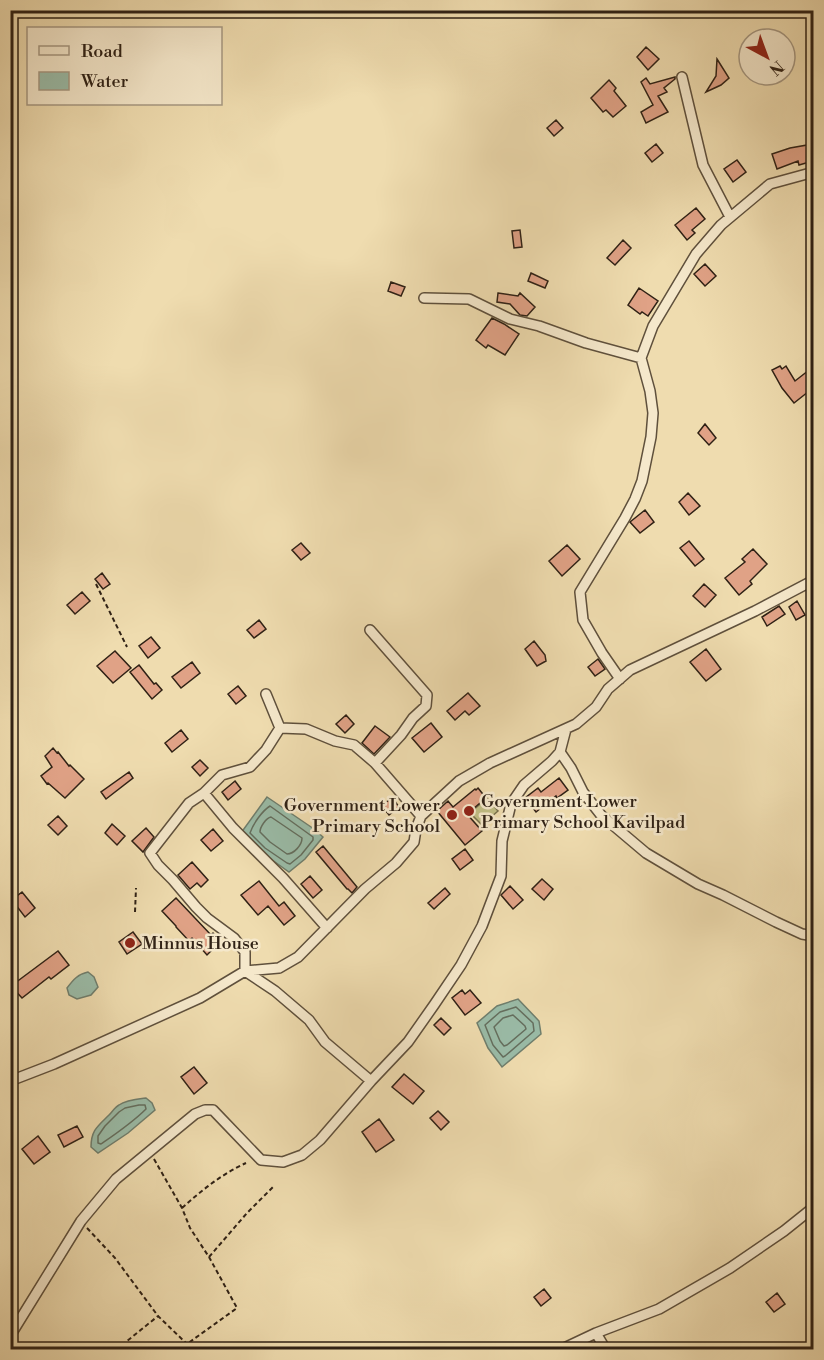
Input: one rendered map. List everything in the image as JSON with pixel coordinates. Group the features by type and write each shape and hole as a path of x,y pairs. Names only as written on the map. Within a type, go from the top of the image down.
{"street":[{"path":"682,77 703,165 730,217"},
{"path":"620,679 583,620 580,592 625,518 642,481 651,437 653,413 641,358 652,326 696,254 721,225 770,184 813,172"},
{"path":"424,298 469,298 510,319 641,358"},
{"path":"10,1081 54,1064 200,998 245,971 279,968 298,957 365,889 396,863 414,842 421,816 459,781 490,763 576,724 596,707 608,689 630,670 755,611 813,580"},
{"path":"370,630 427,695 426,706 375,763"},
{"path":"266,694 280,728"},
{"path":"280,728 306,729 335,741 354,745 375,763 421,816"},
{"path":"245,971 245,952 234,938 196,907 150,853 189,803 222,776 250,767 266,750 280,728"},
{"path":"10,1336 81,1221 116,1179 195,1114 213,1110 261,1160 283,1162 302,1155 320,1140 408,1042 461,965 482,927 501,876 502,841 511,804 524,785 560,752 566,729"},
{"path":"560,752 583,792 601,815 646,853 698,884 801,934 813,936"},
{"path":"204,793 233,828 283,878 327,928"},
{"path":"245,971 275,991 309,1020 325,1042 371,1081"},
{"path":"560,1350 596,1333 659,1310 730,1268 784,1231 813,1207"},
{"path":"596,1333 606,1350"}],"path":[{"path":"96,584 127,647"},
{"path":"135,912 136,888"},
{"path":"149,1152 237,1308 187,1344"},
{"path":"182,1208 222,1176 246,1163"},
{"path":"209,1257 273,1187"},
{"path":"81,1221 115,1258 158,1316 187,1344 190,1350"},
{"path":"116,1350 158,1316"}],"shaded area":[{"path":"487,798 498,811 482,825 470,813"}],"water":[{"path":"267,797 323,837 305,859 289,872 261,852 241,833"},
{"path":"88,972 94,977 98,987 91,995 77,999 69,995 67,988 71,982"},
{"path":"518,999 539,1021 541,1034 502,1067 488,1048 477,1023 497,1006"},
{"path":"146,1098 155,1110 128,1133 98,1153 91,1147 92,1136 96,1129 116,1107 122,1103"}],"building":[{"path":"646,47 659,59 648,70 637,57"},
{"path":"717,59 729,78 721,85 706,92 716,76"},
{"path":"675,77 664,88 667,92 658,96 668,112 646,123 641,112 653,105 641,82 646,78 650,84"},
{"path":"609,80 616,88 614,91 626,106 613,117 606,110 603,112 591,98"},
{"path":"556,120 563,128 554,136 547,128"},
{"path":"656,144 663,153 652,162 645,153"},
{"path":"813,144 813,161 799,165 798,161 777,169 772,154"},
{"path":"737,160 746,172 733,182 724,169"},
{"path":"696,208 705,219 692,230 695,233 687,240 675,225"},
{"path":"520,230 522,247 514,248 512,231"},
{"path":"623,240 631,248 615,265 607,258"},
{"path":"705,264 716,276 705,286 694,274"},
{"path":"531,273 548,281 545,288 528,281"},
{"path":"391,282 405,287 401,296 388,291"},
{"path":"639,288 658,301 648,316 642,312 640,314 628,305"},
{"path":"498,293 518,296 520,293 535,307 527,316 520,315 510,304 497,302"},
{"path":"492,318 519,334 505,355 488,345 486,348 476,340"},
{"path":"780,366 782,369 786,366 795,381 813,367 813,377 810,380 813,388 794,403 772,370"},
{"path":"705,424 716,438 709,445 698,433"},
{"path":"688,493 700,506 689,515 679,502"},
{"path":"645,510 654,522 640,533 630,522"},
{"path":"689,541 704,559 695,566 680,548"},
{"path":"301,543 310,553 301,560 292,550"},
{"path":"567,545 580,559 562,576 549,561"},
{"path":"753,549 767,564 750,581 752,584 739,595 725,578 745,562 742,559"},
{"path":"102,573 110,584 103,589 95,579"},
{"path":"704,584 716,595 705,607 693,596"},
{"path":"82,592 90,601 75,614 67,605"},
{"path":"797,601 805,615 796,620 789,607"},
{"path":"779,606 785,614 767,626 762,617"},
{"path":"259,620 266,629 254,638 247,630"},
{"path":"151,637 160,648 148,658 139,646"},
{"path":"534,641 545,655 546,661 537,666 525,649"},
{"path":"706,649 721,669 706,681 690,662"},
{"path":"115,651 131,668 113,683 97,666"},
{"path":"598,659 605,669 595,676 588,667"},
{"path":"192,662 200,673 181,688 172,677"},
{"path":"139,665 154,684 156,683 162,690 152,699 130,672"},
{"path":"238,686 246,696 236,704 228,694"},
{"path":"468,693 480,706 469,715 465,711 455,720 447,711"},
{"path":"346,715 354,724 345,733 336,724"},
{"path":"431,723 442,737 424,752 412,738"},
{"path":"375,726 390,737 374,754 362,743"},
{"path":"181,730 188,739 172,752 165,743"},
{"path":"53,748 84,779 65,798 47,784 41,776 52,767 45,756"},
{"path":"200,760 208,768 200,776 192,767"},
{"path":"129,772 133,778 106,799 101,792"},
{"path":"559,778 568,790 557,798 556,796 536,812 525,798 538,788 541,792"},
{"path":"235,781 241,789 228,800 222,792"},
{"path":"478,788 486,798 467,814 482,831 465,845 437,811 448,801 453,807"},
{"path":"392,797 399,807 389,815 382,806"},
{"path":"58,816 67,826 58,835 48,825"},
{"path":"112,824 125,836 117,845 105,833"},
{"path":"146,828 154,837 143,852 132,841"},
{"path":"213,829 223,841 211,851 201,840"},
{"path":"323,846 357,887 352,893 316,852"},
{"path":"465,849 473,860 460,870 452,859"},
{"path":"192,862 208,880 201,887 197,883 190,889 178,875"},
{"path":"310,876 322,890 313,898 301,884"},
{"path":"542,879 553,889 544,900 532,889"},
{"path":"259,881 279,906 284,902 295,916 284,925 268,906 258,915 241,895"},
{"path":"510,886 523,900 513,909 501,895"},
{"path":"445,888 450,894 434,909 428,903"},
{"path":"22,892 35,908 25,917 12,900"},
{"path":"176,898 211,935 213,933 218,939 212,945 214,948 207,955 192,938 189,941 162,911"},
{"name":"Minnus House","path":"133,932 142,944 127,954 119,942"},
{"path":"58,951 69,965 22,998 11,986"},
{"path":"462,990 465,994 470,990 481,1003 465,1015 452,998"},
{"path":"441,1018 451,1028 444,1035 434,1025"},
{"path":"194,1067 207,1083 194,1094 181,1077"},
{"path":"404,1074 424,1091 413,1104 392,1087"},
{"path":"438,1111 449,1122 441,1130 430,1118"},
{"path":"379,1119 394,1140 376,1152 362,1132"},
{"path":"77,1126 83,1137 64,1147 58,1135"},
{"path":"38,1136 50,1152 34,1164 22,1149"},
{"path":"544,1289 551,1298 541,1306 534,1297"},
{"path":"777,1293 785,1304 774,1312 766,1302"}],"place":[{"name":"Government Lower Primary School Kavilpad","path":"469,811"},
{"name":"Government Lower Primary School","path":"452,815"},
{"name":"Minnus House","path":"130,943"}]}
